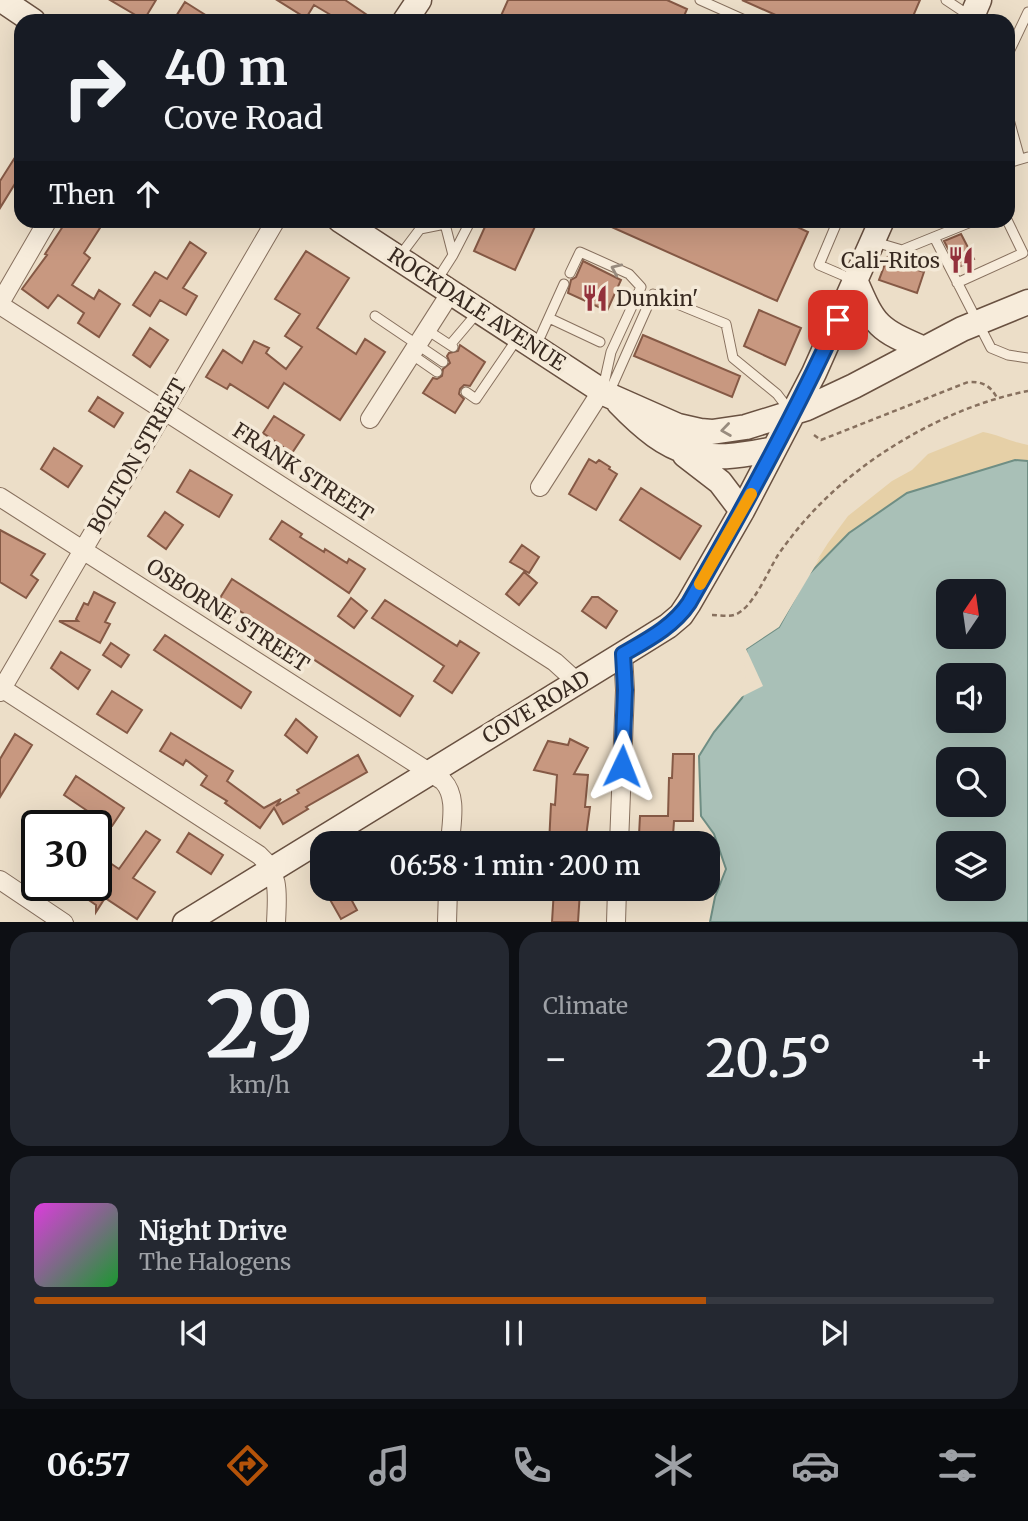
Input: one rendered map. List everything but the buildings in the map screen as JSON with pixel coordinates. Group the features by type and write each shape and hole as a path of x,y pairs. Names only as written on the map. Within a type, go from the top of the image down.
{"main road":[{"path":"2,0 23,14"},
{"name":"ROCKDALE AVENUE","path":"353,228 608,394 678,426 712,432 746,427 792,413"},
{"name":"COVE ROAD","path":"185,922 657,633 681,614 774,449 820,359 877,231"},
{"path":"855,280 876,324 888,333 924,349"},
{"path":"792,413 848,389 977,322 1028,302"},
{"name":"ROCKDALE AVENUE","path":"608,394 642,427 679,450 695,456 743,456 774,449"},
{"path":"679,450 720,482 741,511"}],"street":[{"path":"0,304 43,228"},
{"name":"BOLTON STREET","path":"1,689 271,228"},
{"path":"370,419 419,343 444,288"},
{"name":"FRANK STREET","path":"0,304 555,662 577,682"},
{"path":"540,487 608,394"},
{"name":"OSBORNE STREET","path":"0,497 443,781 452,801 451,831"},
{"path":"620,831 625,690 623,654"},
{"path":"1,689 256,852 273,869 277,889 276,922"},
{"path":"0,880 64,922"},
{"path":"447,922 448,901"},
{"path":"616,922 617,901"}],"lane":[{"path":"699,0 731,14"},
{"path":"947,0 973,13"},
{"path":"1015,40 1028,14"},
{"path":"1015,134 1024,158"},
{"path":"398,257 422,228"},
{"path":"445,228 453,254"},
{"path":"444,288 453,254 467,228"},
{"path":"835,228 819,265 855,280"},
{"path":"877,231 902,250 956,228"},
{"path":"957,283 1023,253 1011,228"},
{"path":"934,237 991,348 1008,355 1028,358"},
{"path":"570,273 580,253 629,274 641,287 611,352 608,394"},
{"path":"466,392 476,399 493,374 549,317 564,284"},
{"path":"608,394 653,294 726,324 733,358 778,394 792,413"},
{"path":"419,343 451,346 479,311"},
{"path":"375,316 419,343 443,362"},
{"path":"549,317 600,342"},
{"path":"419,343 437,372"},
{"path":"482,367 493,374"},
{"path":"473,381 484,388"}],"path":[{"path":"814,435 821,440 968,382 982,383 993,391 997,398"},
{"path":"712,615 734,615 747,606 796,530 817,507 867,463 929,426 997,398 1028,391"}],"sand":[{"path":"983,432 1028,445 1028,524 807,576 848,516 892,481 912,470 928,454"}],"shaded area":[{"path":"1015,460 1028,461 1028,922 710,922 714,901 720,901 720,884 726,869 720,852 720,831 712,831 701,816 699,756 714,732 742,698 750,677 746,649 779,627 807,576 849,533 907,493"}],"pier":[{"path":"821,556 779,627 746,649 763,686 737,699 746,676 743,647 776,624 804,574"}],"slow traffic":[{"path":"700,584 751,494"}],"place":[{"name":"Cali-Ritos","path":"961,260"},
{"name":"Dunkin'","path":"595,298"}],"route":[{"path":"622,766 625,690 623,654 668,626 689,603 814,373 838,320"}]}
